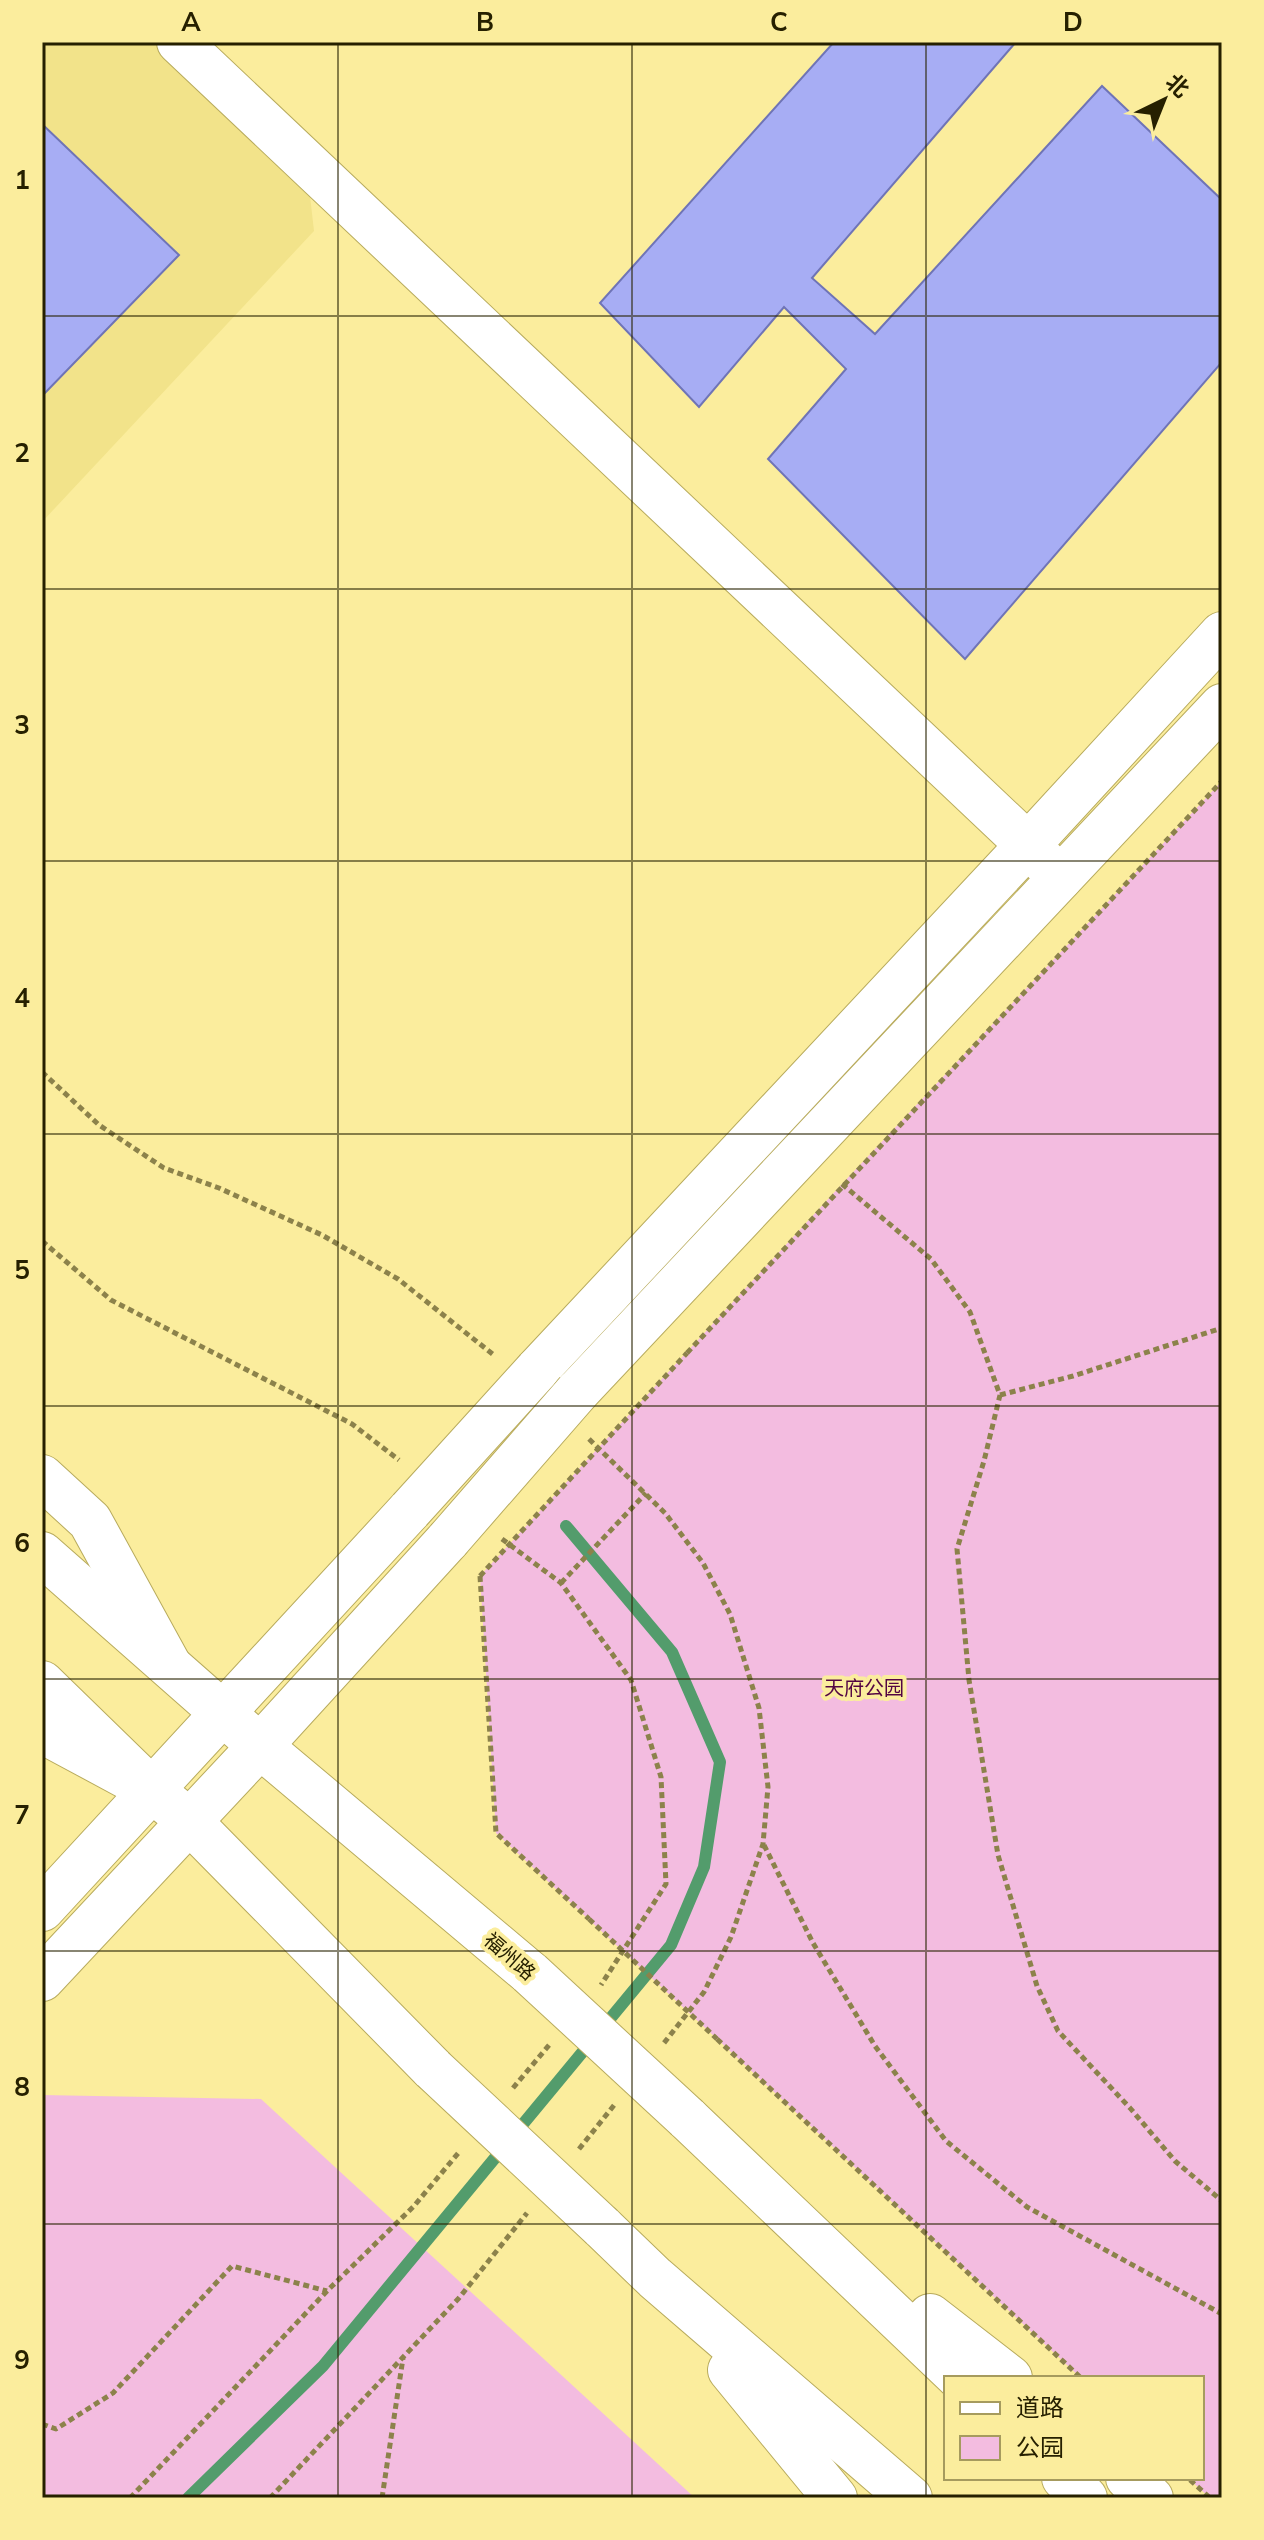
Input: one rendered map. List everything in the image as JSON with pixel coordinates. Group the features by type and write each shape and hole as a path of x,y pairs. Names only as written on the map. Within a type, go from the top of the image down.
{"street":[{"path":"179,42 1060,878"},
{"path":"42,1909 537,1370 1222,634"},
{"path":"42,1979 448,1540 577,1392 1222,706"},
{"path":"42,1477 90,1521 169,1665"},
{"name":"福州路","path":"42,1554 260,1746 530,1973 958,2376"},
{"path":"42,1683 152,1790 189,1821 433,2069 655,2278 910,2498"},
{"path":"42,1731 152,1790"},
{"path":"749,2176 1007,2376"},
{"path":"655,2278 835,2498"},
{"path":"1066,2480 1085,2498"},
{"path":"1130,2480 1151,2498"}],"path":[{"path":"1079,2376 496,1833 480,1576 842,1184 1222,781"},
{"path":"842,1184 931,1259 970,1312 1000,1395 957,1549 969,1680 998,1855 1037,1986 1058,2031 1175,2161 1222,2201"},
{"path":"1000,1395 1073,1376 1222,1328"},
{"path":"561,1583 646,1493"},
{"path":"763,1844 813,1943 875,2046 946,2141 1027,2207 1222,2314"},
{"path":"42,2424 56,2429 113,2393 232,2266 327,2291"},
{"path":"382,2498 403,2357"},
{"path":"1190,2480 1210,2498"}],"shaded area":[{"path":"42,42 153,42 309,187 314,231 42,522"}],"green space":[{"name":"天府公园","path":"1222,781 1222,2498 1210,2498 1190,2480 1204,2480 1204,2376 1079,2376 496,1833 480,1576 842,1184"},
{"path":"42,2095 261,2099 695,2498 42,2498"}],"building":[{"path":"834,42 1016,42 812,278 875,334 1102,86 1222,200 1222,362 965,659 768,459 846,369 784,307 699,407 600,303"},
{"path":"42,124 179,255 42,396"}],"waterway":[{"path":"188,2498 323,2366 671,1945 704,1867 720,1762 672,1652 566,1526"}]}
